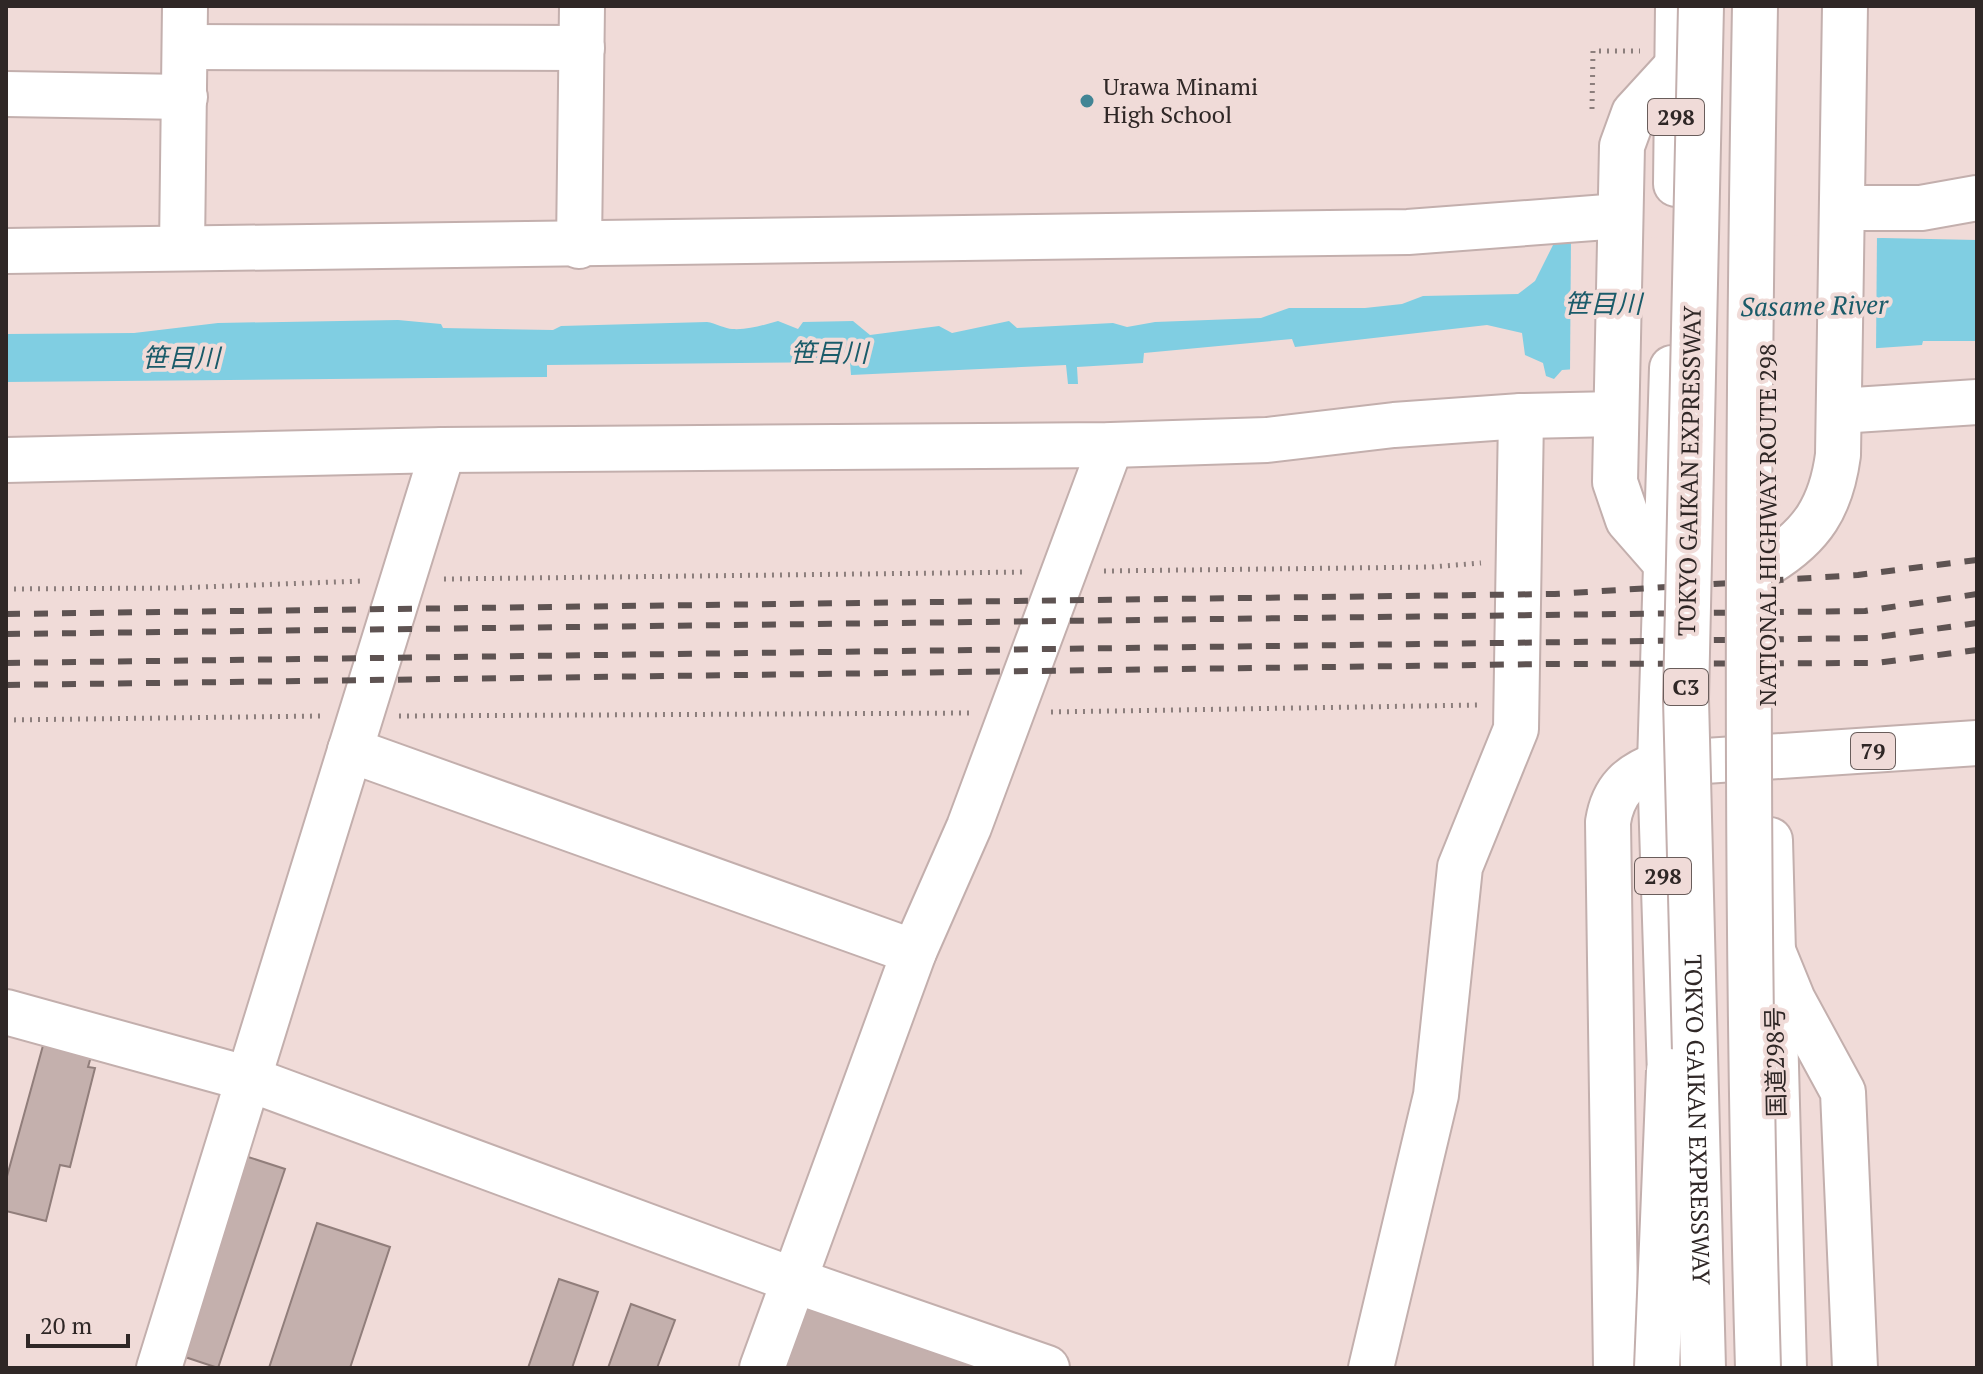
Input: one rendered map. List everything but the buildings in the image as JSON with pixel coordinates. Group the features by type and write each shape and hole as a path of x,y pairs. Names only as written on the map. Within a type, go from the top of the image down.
{"main road":[{"name":"298","path":"1678,6 1676,227 1663,560 1660,764 1679,1368"},
{"name":"TOKYO GAIKAN EXPRESSWAY","path":"1701,6 1686,699 1703,1368"},
{"path":"1755,6 1746,521 1748,1039 1758,1368"},
{"name":"NATIONAL HIGHWAY ROUTE 298","path":"1768,756 1770,6"},
{"path":"1768,563 1797,545 1818,518 1834,487 1839,396 1845,6"},
{"path":"182,248 185,26 582,27 579,246"},
{"path":"1663,560 1628,520 1615,482 1622,146 1634,113 1677,66"},
{"path":"6,94 185,97"},
{"path":"1842,216 1921,208 1977,198"},
{"path":"6,251 579,246 1429,232 1620,222"},
{"path":"1839,396 1977,402"},
{"path":"6,460 443,450 1111,445 1267,440 1394,425 1521,416 1616,398"},
{"path":"1371,1368 1436,1095 1460,867 1516,729 1521,416"},
{"path":"762,1368 914,952 969,827 1111,445"},
{"path":"159,1368 443,450"},
{"path":"1657,1368 1686,699"},
{"path":"355,733 914,952"},
{"name":"79","path":"1660,764 1977,743"},
{"name":"国道298号","path":"1768,756 1783,1368"},
{"path":"1616,1368 1608,822 1611,802 1625,783 1638,772 1660,764"},
{"path":"1773,951 1793,1000 1843,1092 1855,1368"},
{"path":"6,1012 249,1079 793,1280 1047,1368"},
{"path":"1748,1039 1783,1368"}],"path":[{"path":"6,589 175,588 404,579 1431,567 1518,559"},
{"path":"6,720 355,733 1012,712 1517,705"}],"water":[{"name":"笹目川","path":"1883,238 1977,240 1977,341 1923,341 1922,345 1562,370 1554,379 1546,376 1543,363 1525,355 1522,333 1487,325 1295,347 1292,339 1144,353 1143,363 1077,367 1078,384 1068,384 1066,365 851,375 850,362 547,365 547,377 6,382 6,334 134,333 218,323 398,320 441,324 443,328 553,330 561,326 707,322 738,329 778,321 798,329 803,322 853,321 870,335 939,326 952,333 1009,321 1017,328 1113,323 1127,327 1155,322 1261,318 1289,308 1365,308 1402,304 1423,296 1518,294 1535,281 1554,243"}],"pier":[{"path":"1877,234 1876,352 1570,373 1571,239"}],"railway":[{"path":"6,614 1555,594 1858,575 1977,560"},
{"path":"6,634 1865,611 1977,594"},
{"path":"6,663 1871,638 1977,623"},
{"path":"6,685 1549,664 1876,663 1977,650"}],"place":[{"name":"Urawa Minami High School","path":"1087,101"}],"water label":[{"name":"Sasame River","path":"1814,306"}]}
